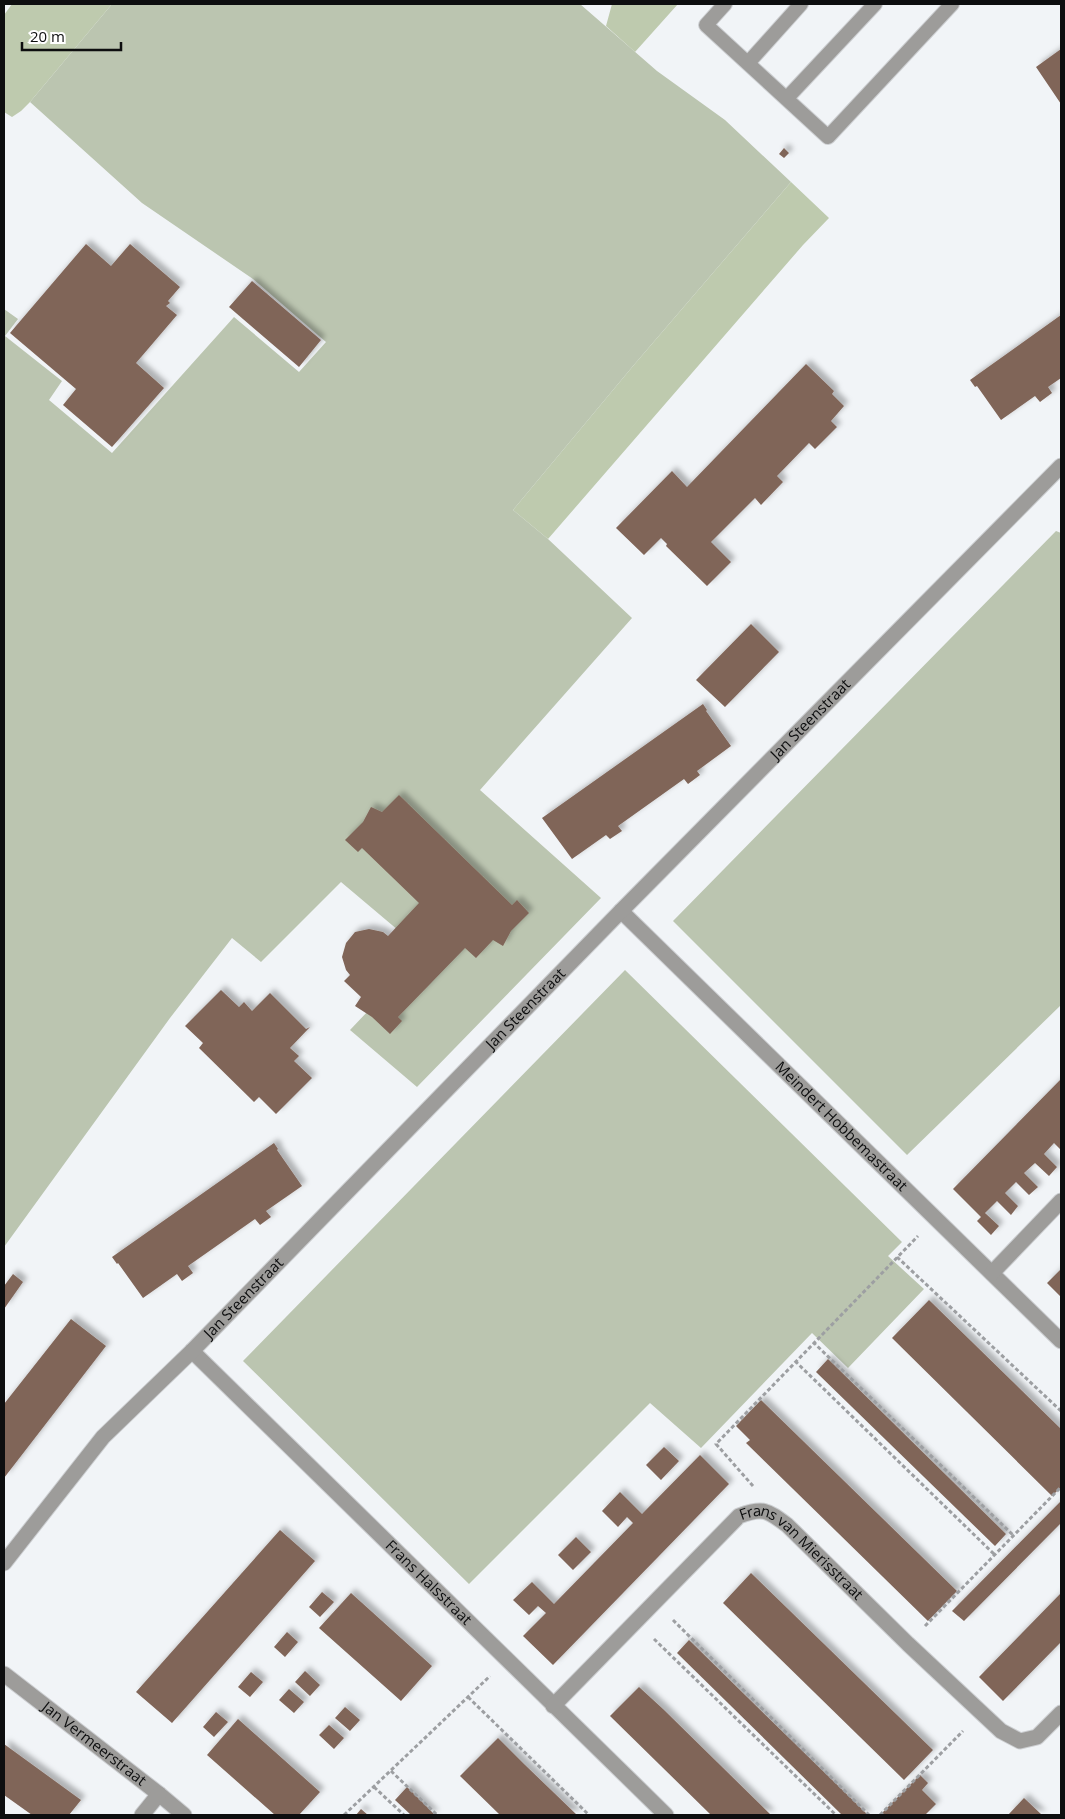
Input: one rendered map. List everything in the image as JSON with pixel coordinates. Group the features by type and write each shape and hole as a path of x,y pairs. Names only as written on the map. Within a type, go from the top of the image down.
{"street":[{"name":"Jan Steenstraat","path":"4,1563 103,1437 192,1350 621,911 1060,471"},
{"name":"Meindert Hobbemastraat","path":"621,911 1061,1341"},
{"path":"992,1273 1061,1201"},
{"name":"Frans Halsstraat","path":"192,1350 666,1815"},
{"name":"Frans van Mierisstraat","path":"553,1706 739,1516 756,1509 772,1514 787,1524 908,1644 1001,1731 1020,1741 1037,1737 1061,1713"},
{"name":"Jan Vermeerstraat","path":"4,1674 184,1815"},
{"path":"142,1815 159,1794"}],"lane":[{"path":"725,4 706,25 828,137 952,4"},
{"path":"748,63 801,4"},
{"path":"787,98 875,4"}],"path":[{"path":"756,1509 754,1488 716,1444 813,1342 936,1218"},
{"path":"897,1257 1061,1411"},
{"path":"813,1342 1014,1536"},
{"path":"795,1361 995,1555"},
{"path":"908,1644 1061,1488"},
{"path":"655,1602 869,1815"},
{"path":"636,1621 836,1815"},
{"path":"344,1815 507,1660"},
{"path":"468,1697 589,1815"},
{"path":"880,1815 981,1712"},
{"path":"391,1770 437,1815"},
{"path":"374,1787 404,1815"}],"green space":[{"path":"12,4 112,4 30,102 12,117 4,112 4,15"},
{"path":"112,4 580,4 657,71 725,120 791,182 633,366 513,510 548,539 632,618 480,790 601,898 417,1087 350,1030 424,952 341,882 261,962 232,938 170,1018 4,1247 4,309 18,319 5,336 62,381 49,400 112,453 234,317 299,372 326,342 253,279 142,203 30,102"},
{"path":"612,4 678,4 635,52 606,26"},
{"path":"791,182 829,218 803,245 548,539 513,510 633,366"},
{"path":"1056,531 1061,533 1061,1005 907,1155 673,921"},
{"path":"625,970 902,1242 888,1256 924,1289 848,1368 812,1333 701,1448 650,1403 469,1584 243,1361"}],"building":[{"path":"1061,49 1061,104 1036,67"},
{"path":"784,148 789,153 784,158 779,154"},
{"path":"86,244 111,266 130,244 180,287 166,306 177,315 136,363 164,388 112,447 63,405 76,389 10,333"},
{"path":"252,281 321,340 299,367 229,307"},
{"path":"1061,315 1061,378 1048,387 1052,393 1040,402 1035,396 1001,420 977,386 975,387 970,380"},
{"path":"806,364 834,391 832,394 844,406 831,421 837,427 815,449 809,443 777,476 783,482 761,505 755,498 711,542 731,562 707,586 666,546 667,544 661,538 644,555 616,528 672,471 687,487"},
{"path":"751,624 779,652 725,707 696,680"},
{"path":"703,704 731,746 697,771 700,775 688,784 684,779 618,826 622,831 610,839 606,835 572,859 542,818"},
{"path":"399,795 512,905 517,900 529,913 511,931 503,946 493,940 476,958 465,948 398,1017 402,1021 390,1034 372,1017 355,1006 361,997 344,981 350,975 346,970 342,957 346,943 355,932 369,929 383,932 388,936 419,903 362,848 358,852 345,840 363,822 371,807 382,812"},
{"path":"221,990 239,1007 244,1002 252,1011 270,993 306,1029 310,1027 290,1048 299,1056 294,1061 312,1078 276,1114 259,1097 254,1102 199,1048 203,1043 185,1026"},
{"path":"1061,1079 1061,1150 1054,1143 1044,1154 1057,1167 1049,1176 1035,1163 1024,1173 1038,1187 1029,1195 1016,1182 1005,1193 1018,1206 1011,1215 997,1201 985,1213 999,1226 991,1235 977,1221 981,1217 953,1189"},
{"path":"274,1143 302,1186 266,1211 271,1217 260,1225 255,1219 188,1266 193,1273 182,1281 177,1274 143,1298 112,1257"},
{"path":"1061,1269 1061,1297 1047,1283"},
{"path":"13,1274 23,1282 4,1309 4,1286"},
{"path":"929,1300 1061,1429 1061,1487 1052,1496 892,1338"},
{"path":"71,1319 106,1346 4,1478 4,1404"},
{"path":"828,1359 1006,1534 995,1546 816,1372"},
{"path":"761,1400 957,1591 928,1621 746,1443 750,1440 736,1426"},
{"path":"664,1447 679,1461 661,1480 646,1465"},
{"path":"700,1455 729,1484 553,1665 523,1636 546,1613 538,1606 529,1615 513,1600 532,1582 554,1604 633,1523 627,1517 618,1527 602,1511 620,1492 642,1514"},
{"path":"1061,1501 1061,1523 964,1621 952,1611"},
{"path":"280,1530 315,1561 172,1723 136,1692"},
{"path":"576,1537 591,1552 573,1570 558,1555"},
{"path":"751,1573 933,1750 904,1780 723,1603"},
{"path":"322,1592 334,1602 320,1617 309,1607"},
{"path":"351,1593 432,1666 401,1701 319,1628"},
{"path":"1061,1593 1061,1642 1003,1701 979,1677"},
{"path":"287,1632 298,1642 285,1657 274,1647"},
{"path":"689,1640 868,1815 842,1815 677,1653"},
{"path":"305,1671 320,1685 310,1696 295,1682"},
{"path":"251,1672 263,1682 250,1697 238,1687"},
{"path":"639,1687 771,1815 711,1815 610,1716"},
{"path":"289,1689 304,1702 294,1713 279,1700"},
{"path":"345,1707 360,1720 350,1731 335,1718"},
{"path":"216,1712 228,1722 214,1737 203,1727"},
{"path":"238,1719 320,1792 299,1815 275,1815 207,1755"},
{"path":"329,1725 344,1738 334,1749 319,1735"},
{"path":"498,1738 577,1815 500,1815 460,1776"},
{"path":"4,1744 81,1800 69,1815 32,1815 4,1795"},
{"path":"920,1775 928,1783 922,1790 936,1804 925,1815 880,1815"},
{"path":"407,1787 435,1815 411,1815 395,1800"},
{"path":"1024,1798 1042,1815 1008,1815"},
{"path":"361,1809 368,1815 356,1815"}]}
